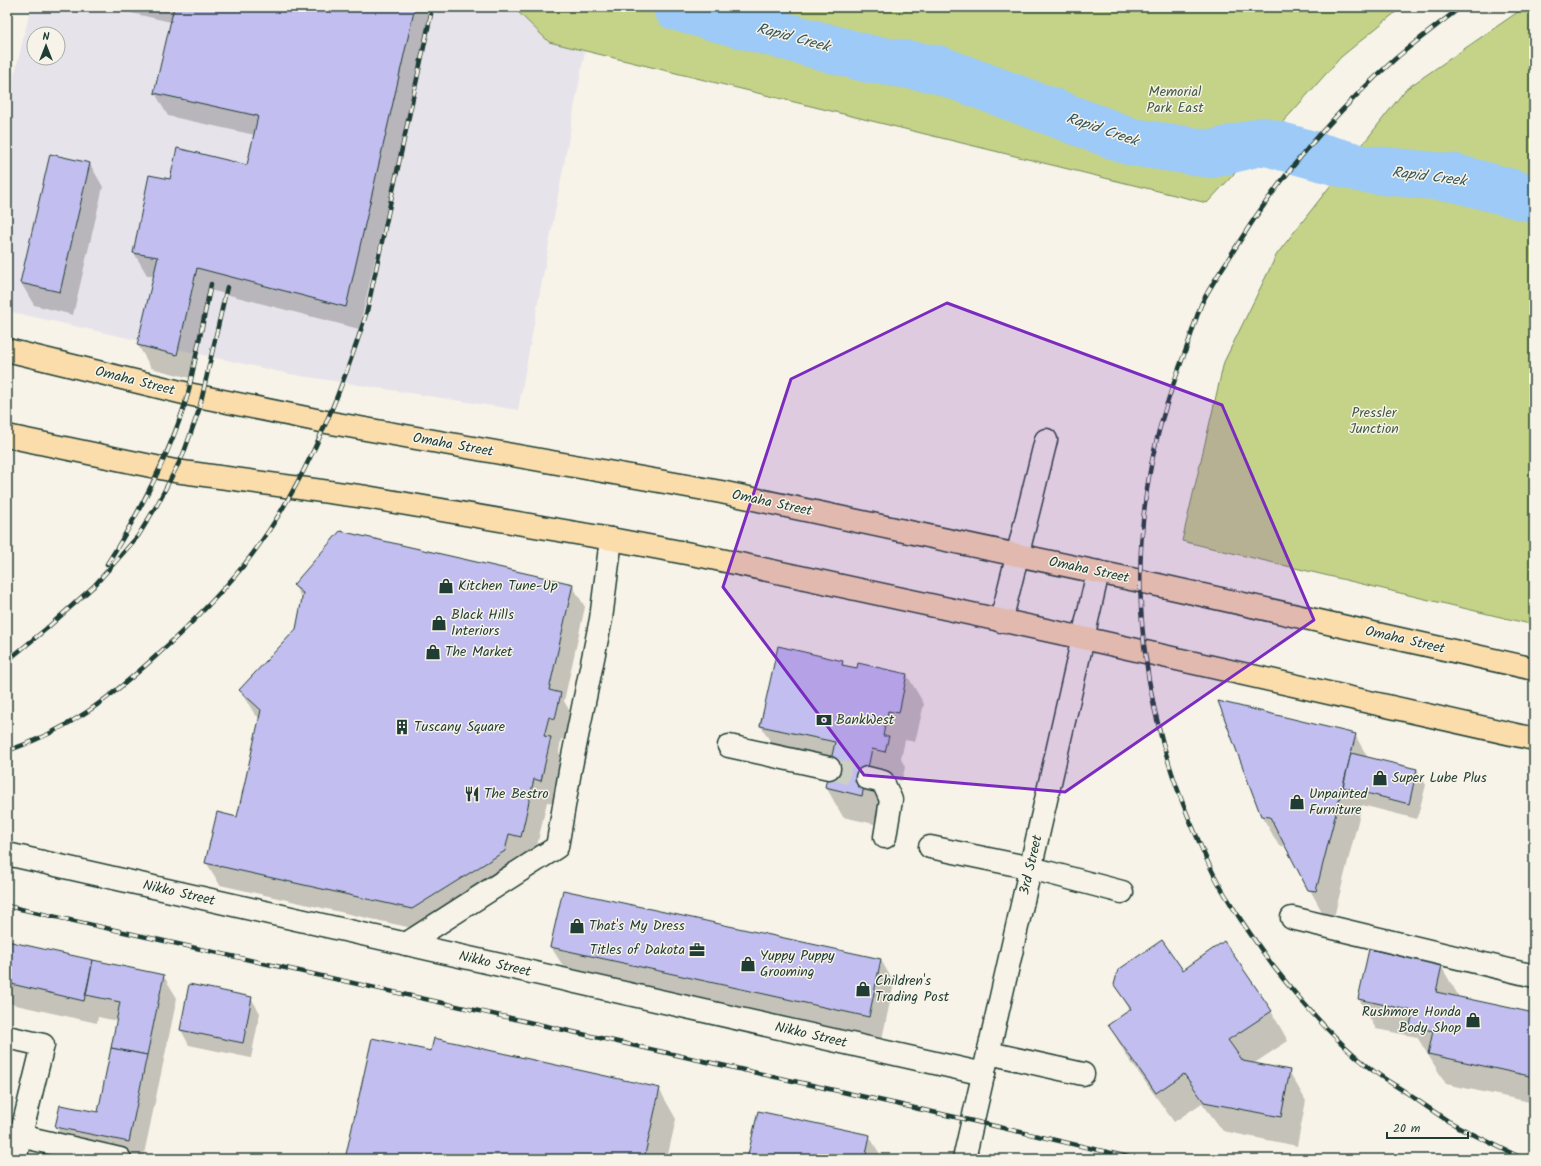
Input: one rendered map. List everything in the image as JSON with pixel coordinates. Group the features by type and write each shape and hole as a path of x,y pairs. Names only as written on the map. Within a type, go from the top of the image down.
{"main road":[{"name":"Omaha Street","path":"7,350 188,394 342,425 721,492 1098,572 1534,669"},
{"path":"7,436 175,471 366,497 707,557 1083,638 1534,739"}],"street":[{"path":"1001,621 1046,440"},
{"path":"406,944 557,846 570,771 601,619 611,539"},
{"name":"3rd Street","path":"964,1159 1098,572"},
{"path":"729,746 829,768"},
{"path":"867,778 883,782 891,800 885,837"},
{"path":"930,846 1030,868 1122,892"},
{"name":"Nikko Street","path":"7,854 984,1074"},
{"path":"1292,918 1534,976"},
{"path":"7,1037 43,1045 24,1125 13,1134"},
{"path":"989,1053 1083,1074"},
{"path":"13,1134 87,1155 120,1159"},
{"path":"13,1134 15,1159"}],"highlighted area":[{"path":"947,303 1222,405 1314,620 1065,792 864,775 723,587 791,379"}],"shaded area":[{"path":"31,7 513,7 549,42 585,51 518,410 289,374 7,311 7,105 26,27 26,66 66,66 66,26 26,26"}],"green space":[{"name":"Memorial Park East","path":"513,7 1402,7 1341,57 1207,203 549,42"},
{"name":"Pressler Junction","path":"1525,7 1534,7 1534,625 1182,541 1224,362 1277,254 1406,89"}],"building":[{"path":"174,7 415,7 346,307 197,268 177,355 137,345 158,257 133,253 149,175 170,179 177,148 247,165 258,116 154,93"},
{"path":"50,154 90,163 60,292 20,283"},
{"name":"Tuscany Square","path":"340,531 573,584 549,690 561,693 555,719 549,717 544,736 551,737 541,781 534,779 521,837 509,834 505,851 412,909 205,863 217,812 237,817 261,710 239,690 296,629 303,593 293,585"},
{"name":"BankWest","path":"778,646 843,661 842,665 857,668 858,663 907,674 899,713 888,711 883,736 889,736 885,752 872,749 862,796 825,787 835,742 760,726"},
{"name":"Unpainted Furniture","path":"1218,701 1356,734 1316,891 1308,890 1270,817 1261,816"},
{"name":"Super Lube Plus","path":"1351,753 1417,769 1409,804 1343,787"},
{"path":"563,890 881,959 869,1017 550,947"},
{"path":"1162,940 1183,970 1224,941 1272,1011 1228,1040 1243,1061 1290,1070 1281,1117 1204,1102 1184,1074 1156,1093 1108,1025 1131,1009 1114,985 1118,970"},
{"path":"7,941 93,960 84,1001 7,983"},
{"name":"Rushmore Honda Body Shop","path":"1369,949 1442,965 1436,992 1534,1013 1534,1077 1428,1054 1433,1031 1410,1026 1413,1011 1358,999"},
{"path":"93,960 164,975 147,1055 111,1048 120,1002 86,995"},
{"path":"189,984 252,997 243,1043 180,1030"},
{"path":"372,1038 431,1051 434,1038 660,1088 644,1159 345,1159"},
{"path":"111,1048 147,1055 129,1142 55,1127 60,1105 98,1112"},
{"path":"758,1111 870,1135 865,1159 747,1159"}],"waterway":[{"name":"Rapid Creek","path":"677,7 869,59 937,69 1132,142 1212,154 1263,141 1363,169 1455,178 1534,199"}],"tunnel":[{"path":"829,768 867,778"}],"railway":[{"path":"1461,7 1419,39 1371,81 1307,149 1269,198 1212,284 1201,305 1176,376 1155,447 1146,496 1141,546 1141,596 1144,646 1152,695 1163,743 1178,791 1212,870 1220,886 1245,926 1295,994 1331,1033 1357,1058 1448,1121 1524,1159"},
{"path":"7,751 50,733 87,712 139,672 168,645 212,601 244,565 265,537 301,476 331,411 367,311 431,14"},
{"path":"107,564 143,503 173,439 188,394 211,284"},
{"path":"7,661 46,629 94,586 138,536 157,505 183,455 199,410 227,287"},
{"path":"7,906 973,1121 1137,1159"}],"place":[{"name":"Kitchen Tune-Up","path":"446,586"},
{"name":"Black Hills Interiors","path":"439,623"},
{"name":"The Market","path":"433,652"},
{"name":"BankWest","path":"824,720"},
{"name":"Tuscany Square","path":"402,727"},
{"name":"Super Lube Plus","path":"1380,778"},
{"name":"The Bestro","path":"472,794"},
{"name":"Unpainted Furniture","path":"1297,802"},
{"name":"That's My Dress","path":"577,926"},
{"name":"Titles of Dakota","path":"697,950"},
{"name":"Yuppy Puppy Grooming","path":"748,964"},
{"name":"Children's Trading Post","path":"863,989"},
{"name":"Rushmore Honda Body Shop","path":"1473,1020"}]}
